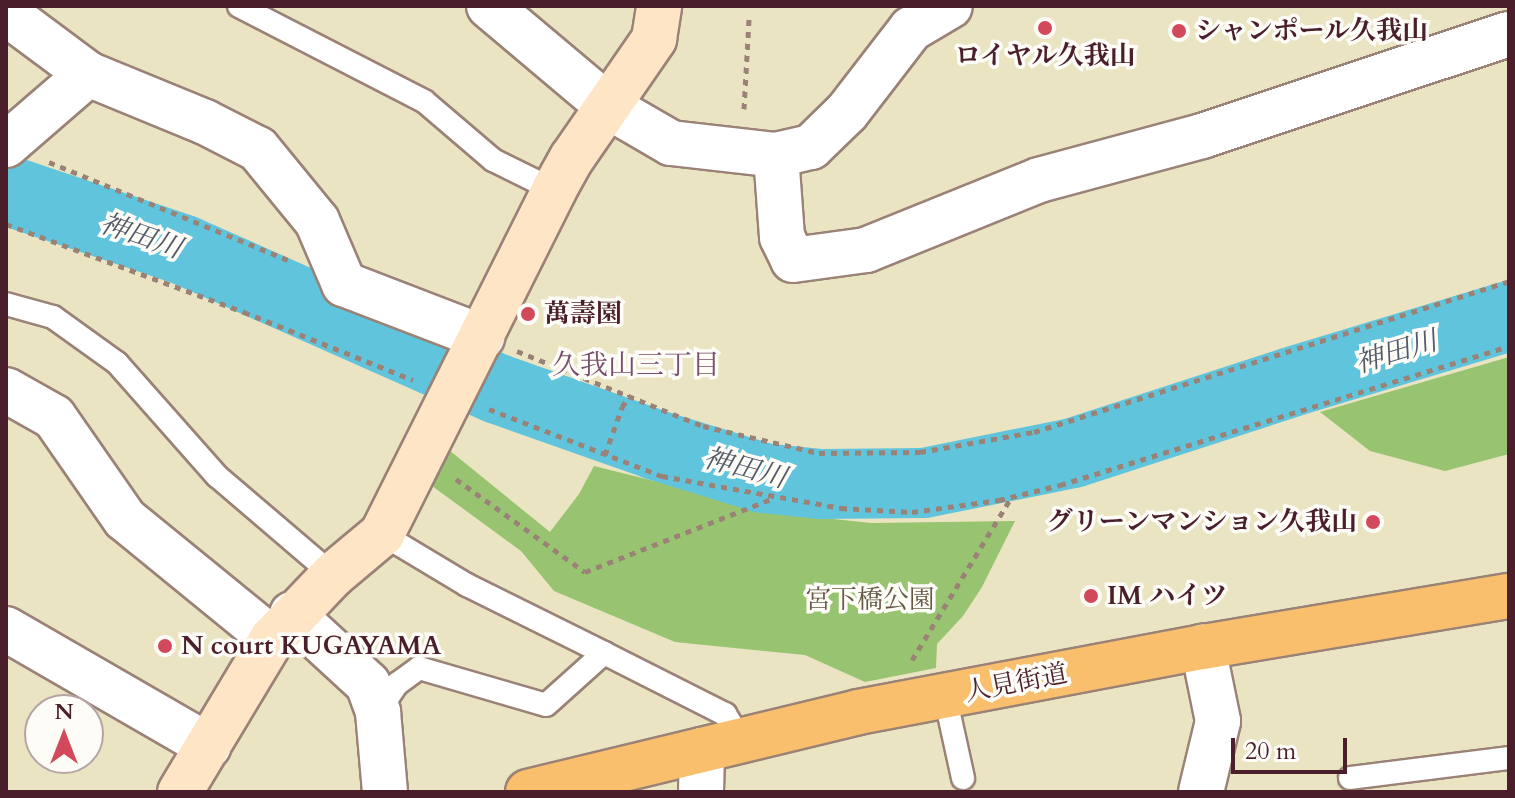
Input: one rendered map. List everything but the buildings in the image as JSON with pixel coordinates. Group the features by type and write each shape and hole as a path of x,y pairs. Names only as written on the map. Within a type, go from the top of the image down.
{"main road":[{"name":"人見街道","path":"528,792 715,761 883,708 1203,647 1509,596"}],"street":[{"path":"489,6 609,107 671,143 759,152 811,147 847,112 911,29 950,6"},
{"path":"180,792 282,626 333,575 382,534 456,392 554,190 654,39 659,6"},
{"path":"6,13 88,74 205,122 258,149 317,221 344,284 481,341"},
{"path":"759,152 782,237 793,260 866,250 1039,180 1202,136 1509,34"},
{"path":"7,145 88,74"},
{"path":"6,390 54,417 125,519 368,684 378,712 385,792"},
{"path":"6,629 209,746"},
{"path":"1201,792 1218,721 1203,647"}],"lane":[{"path":"239,6 424,101 493,160 554,190"},
{"path":"6,304 53,317 117,363 217,476 333,575"},
{"path":"382,534 467,585 725,714 715,761"},
{"path":"378,712 397,684 419,668 546,705 604,653"},
{"path":"945,696 963,778"},
{"path":"1350,778 1509,758"}],"path":[{"path":"749,19 759,152"},
{"path":"7,145 344,284"},
{"path":"6,224 456,392 662,476 841,508 912,512 1011,497 1060,485 1509,346"},
{"path":"481,341 630,395 703,426 819,453 920,452 1034,432 1509,281"},
{"path":"605,455 622,407 630,395"},
{"path":"422,455 585,572 775,498"},
{"path":"883,708 1011,497"}],"green space":[{"path":"1509,357 1509,454 1445,471 1370,451 1320,412"},
{"name":"宮下橋公園","path":"449,450 550,532 579,494 594,466 787,514 871,523 1015,521 982,587 963,616 937,644 936,668 865,682 805,655 675,642 554,591 521,551 428,483"}],"waterway":[{"name":"神田川","path":"6,190 184,250 498,389 656,445 763,478 821,484 924,483 1073,453 1509,316"}],"place":[{"name":"ロイヤル久我山","path":"1045,28"},
{"name":"シャンポール久我山","path":"1179,31"},
{"name":"萬壽園","path":"528,314"},
{"name":"グリーンマンション久我山","path":"1373,522"},
{"name":"IM ハイツ","path":"1091,596"},
{"name":"N court KUGAYAMA","path":"165,646"}],"district":[{"name":"久我山三丁目","path":"636,365"}]}
